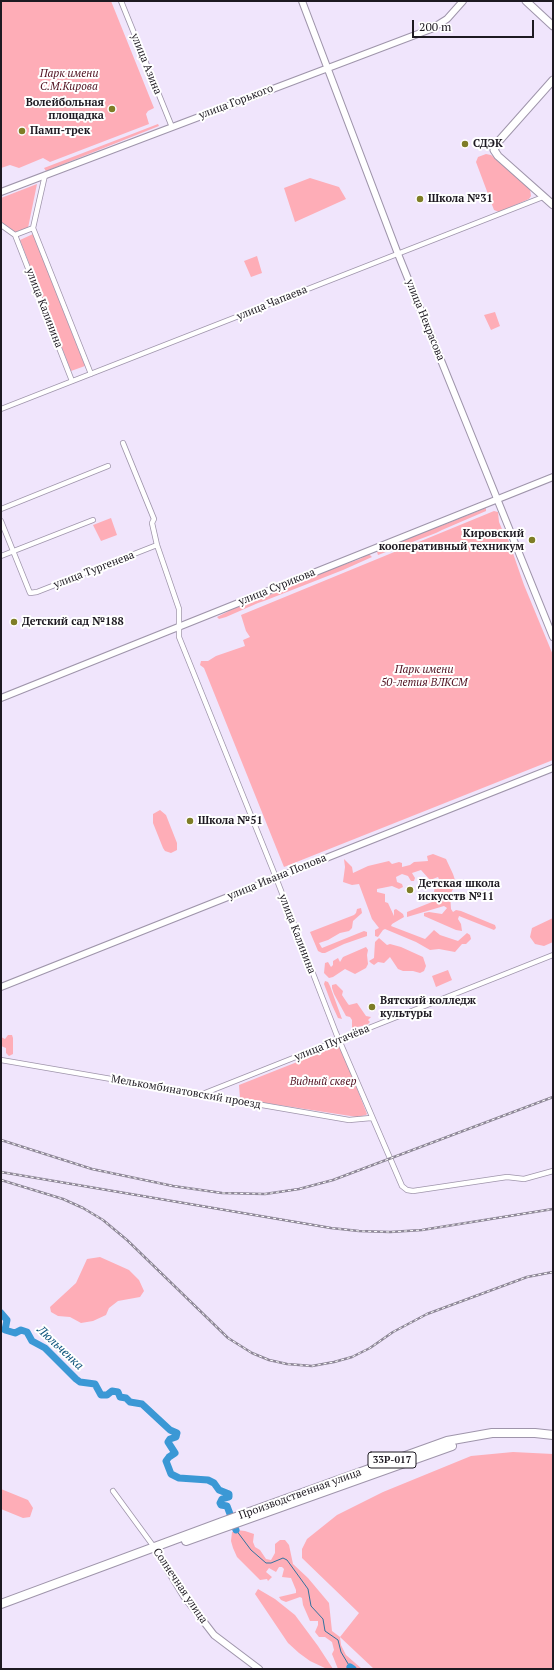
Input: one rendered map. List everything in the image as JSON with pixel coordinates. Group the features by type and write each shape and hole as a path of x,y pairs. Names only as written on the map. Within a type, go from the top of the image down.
{"highway":[{"name":"Производственная улица","path":"103,1569 447,1442 492,1433 535,1433 553,1435"},
{"name":"Производственная улица","path":"238,1519 450,1446 480,1439 507,1437 553,1439"},
{"path":"1,1604 103,1569"},
{"path":"1,1609 103,1569"}],"main road":[{"path":"526,1 553,26"},
{"path":"553,80 498,142 494,150 498,156 553,205"}],"street":[{"name":"улица Азина","path":"121,1 172,126"},
{"name":"улица Некрасова","path":"302,1 326,68 398,254 553,637"},
{"name":"улица Горького","path":"1,192 431,29 447,19 464,1"},
{"path":"1,225 15,235 33,228 45,175"},
{"name":"улица Чапаева","path":"1,409 543,196"},
{"name":"улица Калинина","path":"33,228 91,374"},
{"name":"улица Калинина","path":"15,235 72,381"},
{"name":"улица Калинина","path":"123,443 154,519 152,523 157,545 179,610 179,637 339,1040 371,1118 383,1141 402,1186 407,1190 413,1191 507,1177 524,1179 553,1171"},
{"path":"1,509 108,466"},
{"name":"улица Сурикова","path":"1,698 553,478"},
{"path":"1,556 93,520"},
{"path":"1,521 14,551"},
{"name":"улица Тургенева","path":"14,551 30,593 37,592 157,545"},
{"name":"улица Ивана Попова","path":"1,987 553,768"},
{"name":"улица Пугачёва","path":"200,1095 553,955"},
{"name":"Мелькомбинатовский проезд","path":"1,1060 349,1120 371,1118"},
{"name":"Солнечная улица","path":"113,1491 155,1550 184,1596 214,1635 259,1669"}],"green space":[{"name":"Парк имени С.М.Кирова","path":"1,1 111,1 154,108 146,114 149,124 50,162 43,158 19,168 10,165 1,168"},
{"path":"158,124 159,126 46,171 44,168"},
{"path":"486,154 491,155 530,189 531,196 529,199 499,212 494,210 476,162 478,157"},
{"path":"310,178 339,187 346,199 295,222 284,188"},
{"path":"37,184 28,228 15,233 1,222 1,198"},
{"path":"33,234 85,366 71,371 20,240"},
{"path":"257,256 262,273 251,277 244,261"},
{"path":"495,312 500,326 491,330 484,315"},
{"path":"486,508 486,511 436,533 378,555 377,552 430,528 438,527"},
{"name":"Парк имени 50-летия ВЛКСМ","path":"494,511 498,512 499,522 504,534 507,536 524,585 553,655 553,760 284,867 204,668 200,665 201,661 208,661 216,656 245,646 243,640 250,637 246,631 241,615"},
{"path":"111,518 117,535 101,541 93,525"},
{"path":"369,554 372,557 343,570 226,617 219,619 217,617 237,607 331,569 360,559"},
{"path":"160,810 166,815 177,843 177,850 171,853 165,851 163,848 153,823 153,814"},
{"path":"433,854 446,859 453,874 456,883 450,895 451,909 453,912 456,910 461,911 495,925 496,928 494,930 459,916 458,919 461,924 462,931 456,930 424,916 424,913 429,912 442,914 447,908 444,906 407,917 407,912 442,898 442,896 434,892 435,886 443,888 438,877 430,880 421,870 412,873 415,878 414,881 411,881 408,876 402,874 396,877 397,882 402,884 403,887 399,889 392,886 377,889 377,892 385,894 385,902 388,903 394,916 394,910 396,909 403,914 404,917 391,926 425,939 434,930 440,935 458,941 467,933 470,935 471,939 466,944 462,944 455,952 439,949 430,950 416,942 385,929 378,937 375,936 375,930 379,928 372,919 359,884 352,885 343,882 345,867 344,859 352,867 353,873 368,866 389,861 392,864 399,862 402,863 402,867 410,865 414,862 428,861 427,856"},
{"path":"361,908 362,913 353,921 352,928 349,931 340,933 319,943 322,948 364,931 367,932 367,936 344,944 325,953 318,951 310,932 354,915 357,909"},
{"path":"553,918 553,942 544,946 535,944 530,937 532,928"},
{"path":"379,938 387,945 390,944 401,947 423,957 426,966 424,971 420,973 398,969 390,957 384,963 378,962 374,965 371,963 369,961 374,958 375,942"},
{"path":"366,947 368,950 368,964 366,968 355,974 345,969 329,978 324,973 325,963 328,962 331,967 333,965 333,961 338,958 340,962 343,957"},
{"path":"448,970 452,980 436,987 432,976"},
{"path":"325,981 328,982 330,986 342,1019 338,1018 332,1005 324,984"},
{"path":"336,984 343,991 342,995 349,1005 357,1003 366,1016 371,1017 368,1020 370,1022 367,1025 352,1028 352,1020 350,1017 346,1016 334,994 332,985"},
{"path":"8,1035 12,1035 13,1038 13,1054 9,1056 6,1053 6,1048 1,1046 1,1037 5,1039"},
{"name":"Видный сквер","path":"340,1045 367,1114 366,1115 357,1117 240,1099 239,1085"},
{"path":"100,1257 129,1270 139,1280 144,1291 140,1297 118,1301 109,1308 106,1315 93,1321 81,1323 70,1317 58,1316 51,1312 50,1307 76,1283 87,1259"},
{"path":"513,1452 553,1454 553,1669 374,1669 340,1637 359,1613 302,1558 302,1549 307,1539 337,1515 383,1492 471,1456"},
{"path":"1,1489 28,1500 33,1508 30,1517 23,1518 1,1509"},
{"path":"236,1530 254,1534 253,1542 255,1547 260,1550 266,1559 271,1560 275,1553 275,1544 280,1540 285,1540 289,1545 293,1564 308,1578 329,1603 332,1631 340,1637 341,1645 346,1655 362,1669 338,1669 332,1654 334,1650 332,1642 325,1637 319,1637 315,1632 318,1621 310,1621 303,1605 302,1598 300,1597 286,1602 281,1600 279,1597 296,1593 291,1578 282,1577 284,1569 279,1567 276,1572 269,1568 266,1572 272,1577 268,1581 267,1579 260,1580 237,1557 231,1541 232,1532"},
{"path":"258,1589 275,1599 295,1615 333,1669 327,1669 310,1661 288,1643 255,1594"}],"waterway":[{"name":"Люльченка","path":"1,1313 7,1320 5,1330 15,1333 21,1330 27,1332 32,1341 45,1348 80,1382 95,1384 101,1395 107,1395 112,1391 118,1392 120,1397 126,1398 130,1402 142,1404 170,1430 177,1433 176,1437 170,1439 168,1442 175,1453 166,1461 171,1474 179,1478 208,1480 214,1483 219,1490 229,1494 229,1497 222,1499 220,1503 221,1505 227,1506 236,1530"},
{"path":"236,1530 251,1550 266,1563 271,1563 283,1558 287,1560 308,1589 311,1606 323,1619 325,1631 338,1640 341,1652 350,1667"}],"railway":[{"path":"1,1140 92,1169 173,1186 222,1193 265,1194 299,1189 333,1180 553,1097"},
{"path":"1,1172 331,1228 359,1231 390,1232 422,1230 553,1209"},
{"path":"1,1180 63,1199 83,1208 103,1220 127,1240 228,1338 252,1353 269,1360 287,1364 312,1366 352,1357 370,1348 393,1332 427,1314 527,1277 553,1272"}],"place":[{"name":"Волейбольная площадка","path":"112,109"},
{"name":"Памп-трек","path":"22,131"},
{"name":"СДЭК","path":"465,144"},
{"name":"Школа №31","path":"420,199"},
{"name":"Кировский кооперативный техникум","path":"532,540"},
{"name":"Детский сад №188","path":"14,622"},
{"name":"Школа №51","path":"190,821"},
{"name":"Детская школа искусств №11","path":"410,890"},
{"name":"Вятский колледж культуры","path":"372,1007"}]}
